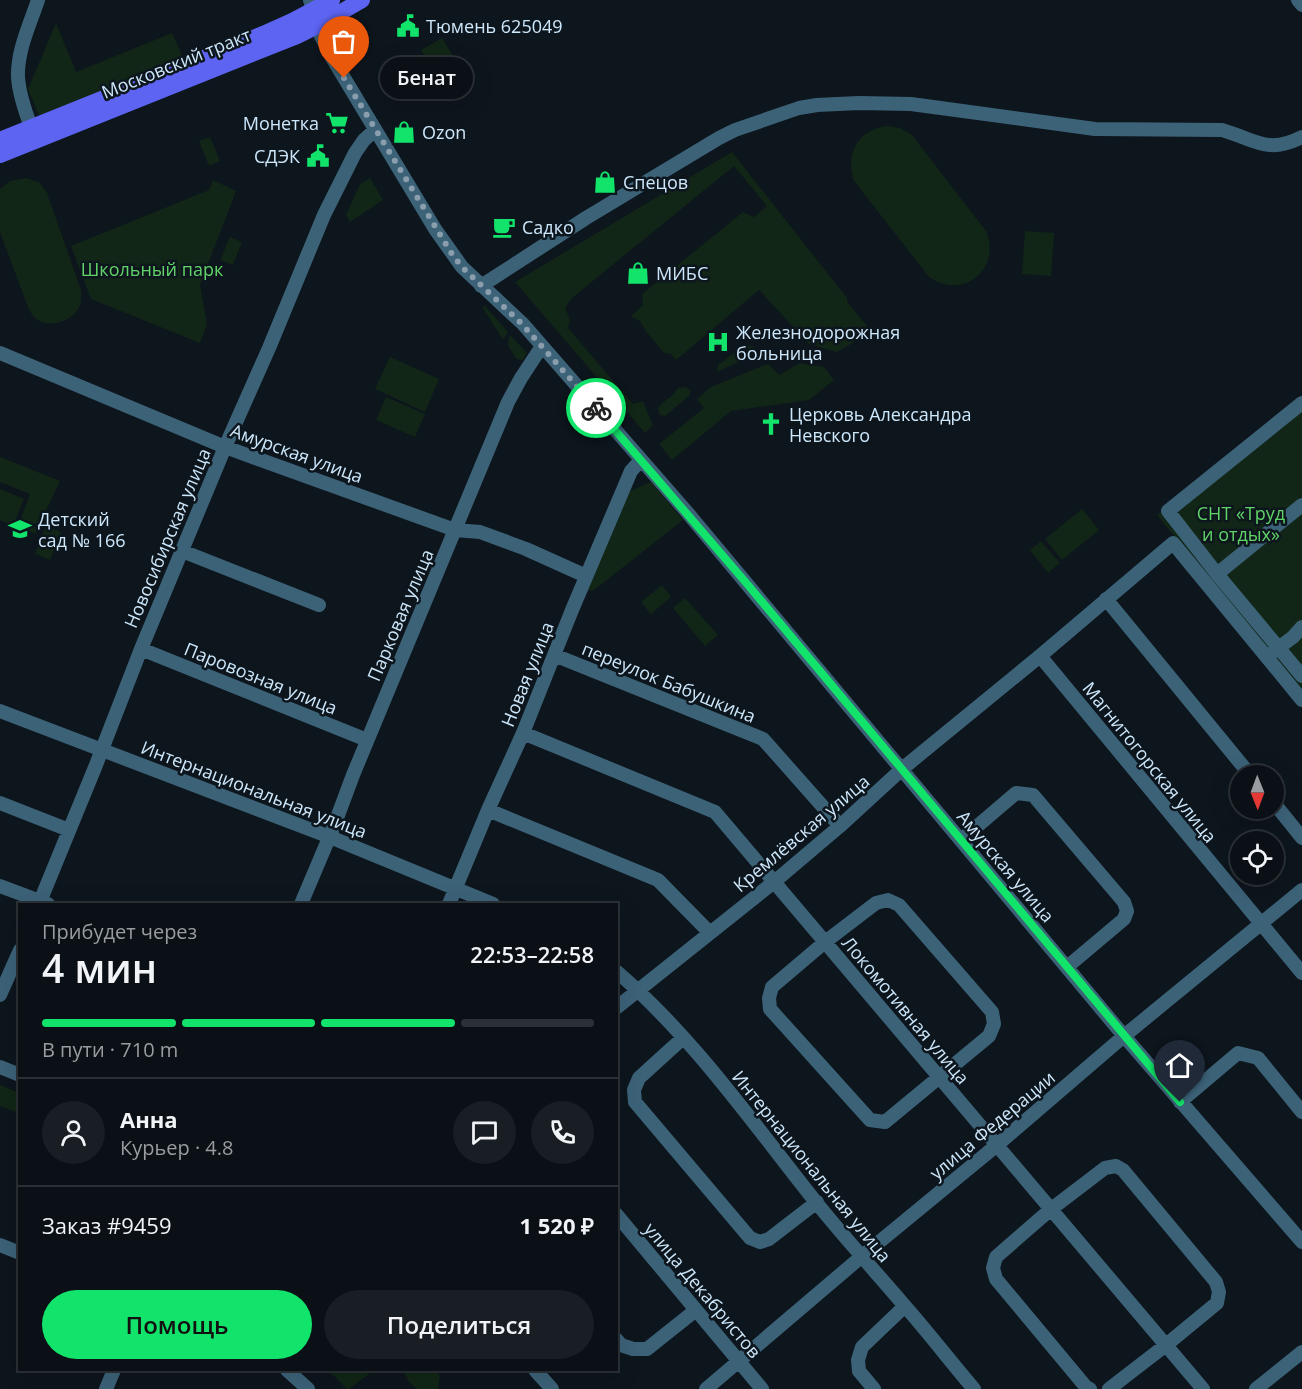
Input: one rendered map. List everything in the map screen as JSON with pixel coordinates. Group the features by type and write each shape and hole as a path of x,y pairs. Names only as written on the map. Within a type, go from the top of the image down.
{"main road":[{"name":"Московский тракт","path":"0,155 289,39 313,12 332,0"},
{"name":"Московский тракт","path":"0,140 313,12 362,0"}],"street":[{"path":"31,127 18,76 24,40 39,0"},
{"path":"1298,0 1302,5"},
{"path":"313,12 334,61 452,254 462,267 522,324 641,460"},
{"path":"481,286 586,218 719,138 735,130 799,108 859,103 911,104 1095,129 1221,130 1266,145 1284,144 1302,137"},
{"name":"Новосибирская улица","path":"42,903 141,649 324,214 355,153 375,130"},
{"name":"Парковая улица","path":"301,903 508,402 542,346"},
{"name":"Амурская улица","path":"0,354 225,447 455,530 480,532 526,549 586,576"},
{"path":"1302,403 1168,511 1302,676"},
{"name":"Амурская улица","path":"641,460 1180,1102 1297,1224 1302,1242"},
{"name":"Новая улица","path":"449,903 523,733 631,471 641,460"},
{"path":"1217,574 1302,505"},
{"name":"Кремлёвская улица","path":"618,1006 774,882 902,769 1173,543 1267,657"},
{"path":"182,551 319,605"},
{"path":"1106,600 1242,765"},
{"path":"1302,627 1267,657 1302,700"},
{"name":"Паровозная улица","path":"141,649 367,740"},
{"name":"переулок Бабушкина","path":"554,655 763,740 840,826"},
{"name":"Магнитогорская улица","path":"1040,656 1302,974"},
{"name":"Интернациональная улица","path":"0,711 330,837 491,903"},
{"name":"Локомотивная улица","path":"523,733 715,812 1203,1389"},
{"path":"961,840 1016,793 1034,795 1124,902 1127,911 1124,919 1067,967"},
{"path":"0,803 69,830"},
{"path":"488,810 658,880 710,933"},
{"path":"1284,816 1302,838"},
{"path":"0,886 40,903"},
{"name":"улица Федерации","path":"706,1389 861,1257 998,1145 1124,1036 1302,890"},
{"path":"888,900 899,905 992,1012 994,1024 989,1036 939,1077 885,1122 870,1120 770,1009 769,998 772,987 876,903 888,900"},
{"path":"2,987 18,954"},
{"name":"Интернациональная улица","path":"618,972 639,990 726,1088 861,1257 974,1389"},
{"path":"683,1038 639,1078 634,1090 635,1102 750,1238 760,1242 769,1239 817,1202"},
{"path":"1180,1102 1238,1053 1258,1058 1302,1112"},
{"path":"0,1067 18,1074"},
{"path":"1090,1389 996,1279 993,1268 996,1257 1050,1210 1105,1168 1116,1166 1123,1170 1216,1282 1220,1292 1217,1303 1109,1389"},
{"name":"улица Декабристов","path":"618,1216 762,1389"},
{"path":"0,1245 18,1252"},
{"path":"874,1389 860,1371 858,1359 862,1347 905,1306"},
{"path":"618,1341 621,1345 633,1349 647,1349 696,1310"},
{"path":"1256,1389 1302,1352"},
{"path":"106,1389 114,1371"},
{"path":"288,1371 308,1389"},
{"path":"537,1371 552,1389"}],"green space":[{"path":"56,23 76,72 172,33 185,62 39,116 28,89"},
{"path":"442,38 456,61 435,73 421,50"},
{"path":"887,126 900,128 912,135 986,231 990,245 989,258 984,269 966,283 954,285 929,277 854,181 851,162 856,145 868,132"},
{"path":"210,137 220,161 209,166 199,141"},
{"path":"732,152 868,327 859,338 836,352 809,344 759,290 676,360 671,354 664,353 640,321 631,316 643,305 642,294 743,212 754,217 767,206 734,166 572,298 565,308 570,320 568,328 633,404 643,401 653,425 645,433 515,282"},
{"path":"27,178 40,183 47,193 81,290 81,302 75,314 58,322 40,321 29,310 0,232 0,189 10,181"},
{"path":"370,178 383,200 350,222 346,215 360,184"},
{"name":"Школьный парк","path":"213,180 236,191 200,285 207,324 200,343 91,299 71,246 209,190"},
{"path":"1025,231 1054,233 1051,276 1022,274"},
{"path":"230,237 242,242 233,265 220,260"},
{"path":"485,306 508,332 504,339 482,307"},
{"path":"510,335 527,353 523,360 517,359 509,347"},
{"path":"743,346 753,346 759,352 717,372 718,365"},
{"path":"390,357 439,379 425,412 375,389"},
{"path":"800,363 824,367 834,380 809,400 731,411 672,460 659,444 704,408 697,399 711,387 768,364 779,375"},
{"path":"686,387 691,391 689,396 665,416 660,415 658,408 660,405 678,388"},
{"name":"СНТ «Труд и отдых»","path":"1302,395 1302,693 1157,515"},
{"path":"386,397 425,414 415,437 376,420"},
{"path":"0,457 60,481 35,534 18,526 30,494 0,482"},
{"path":"651,482 683,520 593,591 584,590 630,491"},
{"path":"0,489 24,499 13,526 0,520"},
{"path":"1082,509 1099,530 1062,560 1045,539"},
{"path":"46,526 61,532 50,560 35,554"},
{"path":"1041,541 1060,563 1048,573 1030,550"},
{"path":"662,585 671,597 651,614 641,602"},
{"path":"685,598 718,635 705,646 673,608"},
{"path":"0,1085 18,1093 18,1113 0,1106"},
{"path":"329,1371 373,1371 349,1389"},
{"path":"404,1371 436,1371 440,1376 438,1389 417,1389 409,1382"}],"way so far":[{"path":"344,78 452,254 462,267 522,324 596,408"}],"place":[{"name":"Тюмень 625049","path":"408,26"},
{"name":"Бенат","path":"344,78"},
{"name":"Монетка","path":"337,123"},
{"name":"Ozon","path":"404,132"},
{"name":"СДЭК","path":"318,156"},
{"name":"Спецов","path":"605,182"},
{"name":"Садко","path":"504,227"},
{"name":"МИБС","path":"638,273"},
{"name":"Железнодорожная больница","path":"718,342"},
{"name":"Церковь Александра Невского","path":"771,424"},
{"name":"Детский сад № 166","path":"20,529"}],"route":[{"path":"596,408 686,511 1180,1102"}]}
